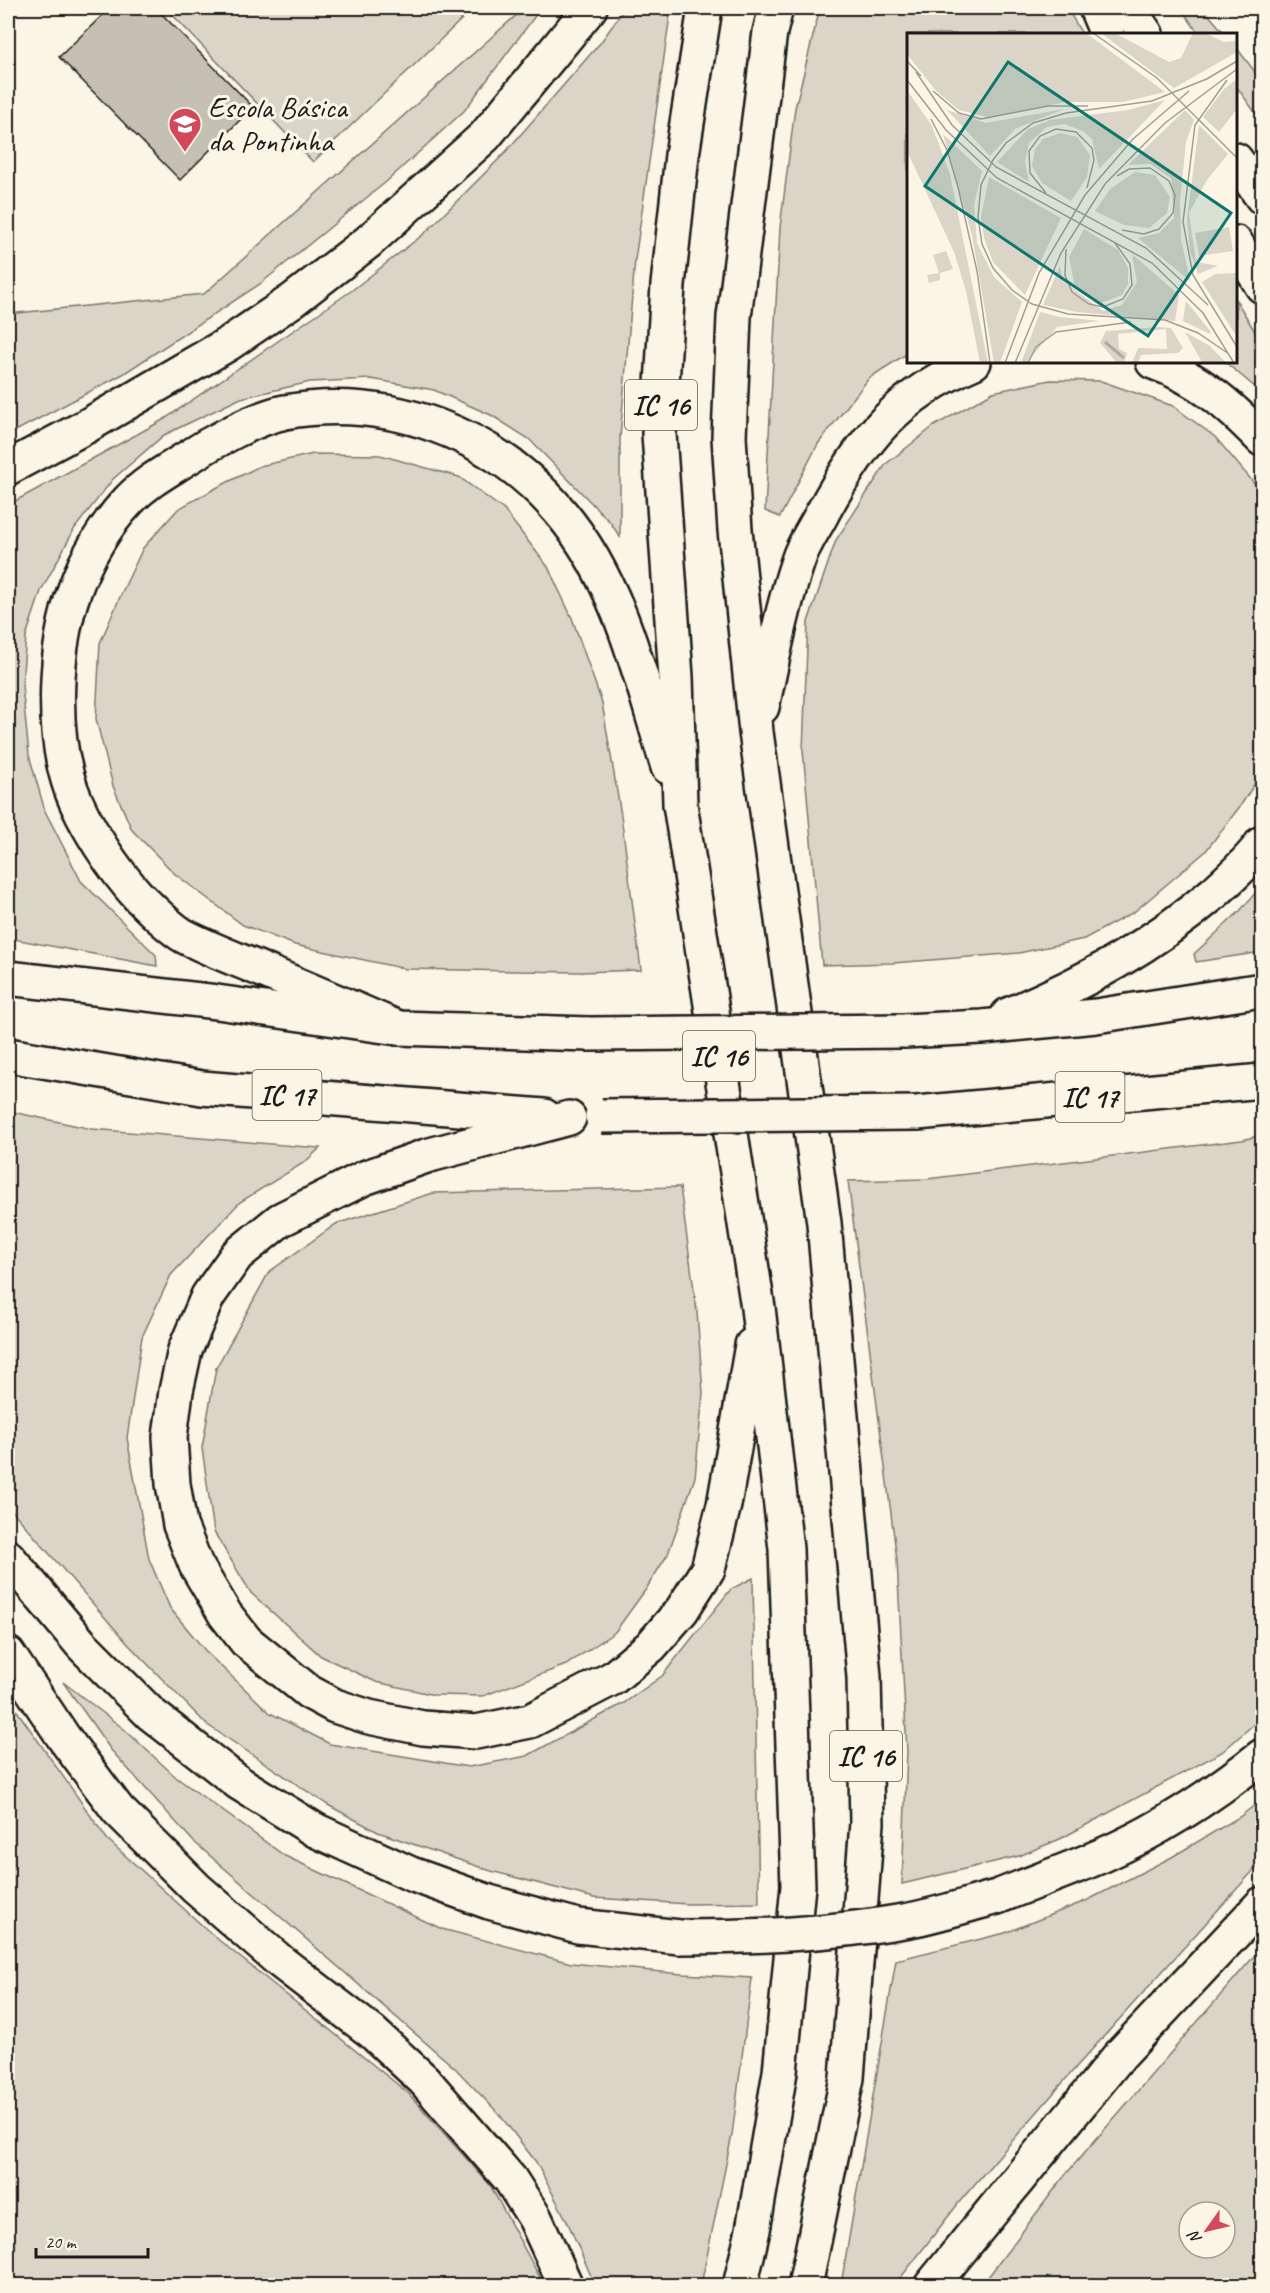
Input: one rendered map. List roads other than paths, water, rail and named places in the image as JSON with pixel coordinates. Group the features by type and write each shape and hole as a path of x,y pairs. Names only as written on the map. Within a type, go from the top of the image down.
{"highway":[{"path":"8,468 85,427 228,344 293,300 368,242 485,136 590,8"},
{"name":"IC 16","path":"705,8 682,155 668,285 659,434 676,677 680,804 758,1308 786,1549 798,1886 780,2072 753,2230 740,2286"},
{"name":"IC 16","path":"776,8 770,32 734,317 729,437 735,530 756,732 824,1223 864,1677 867,1823 847,2078 805,2286"},
{"path":"1096,8 1107,33"},
{"path":"1128,8 1145,33"},
{"path":"1237,161 1263,197"},
{"path":"1237,245 1263,286"},
{"path":"756,732 798,558 847,469 876,429 912,395 950,372 972,363"},
{"path":"1156,363 1198,382 1239,415 1263,439"},
{"path":"398,1028 181,934 138,896 97,841 71,790 60,745 59,664 74,589 101,537 129,500 148,483 200,449 245,427 282,413 331,407 373,409 426,421 464,435 506,461 537,486 564,515 596,563 620,612 680,804"},
{"path":"982,1027 1069,989 1145,946 1186,917 1229,879 1263,843"},
{"path":"8,978 217,1002 398,1028 589,1034 904,1031 982,1027 1096,1016 1263,990"},
{"name":"IC 17","path":"8,1055 202,1088 569,1118 917,1113 1263,1080"},
{"path":"569,1118 426,1156 364,1178 280,1220 237,1255 207,1296 185,1350 176,1390 170,1437 173,1484 180,1525 196,1564 225,1614 246,1641 309,1692 335,1706 369,1717 423,1728 476,1732 530,1721 613,1678 651,1646 682,1610 708,1569 724,1506 758,1308"},
{"path":"8,1557 82,1645 151,1714 239,1783 315,1830 411,1874 489,1902 578,1926 680,1937 760,1937 833,1931 906,1921 997,1897 1105,1854 1169,1820 1237,1776 1263,1756"},
{"path":"8,1654 64,1738 118,1810 196,1888 281,1962 372,2032 424,2080 455,2115 510,2179 523,2198 535,2218 566,2286"},
{"path":"931,2286 1120,2055 1263,1904"}],"place":[{"name":"Escola Básica da Pontinha","path":"185,153"}]}
